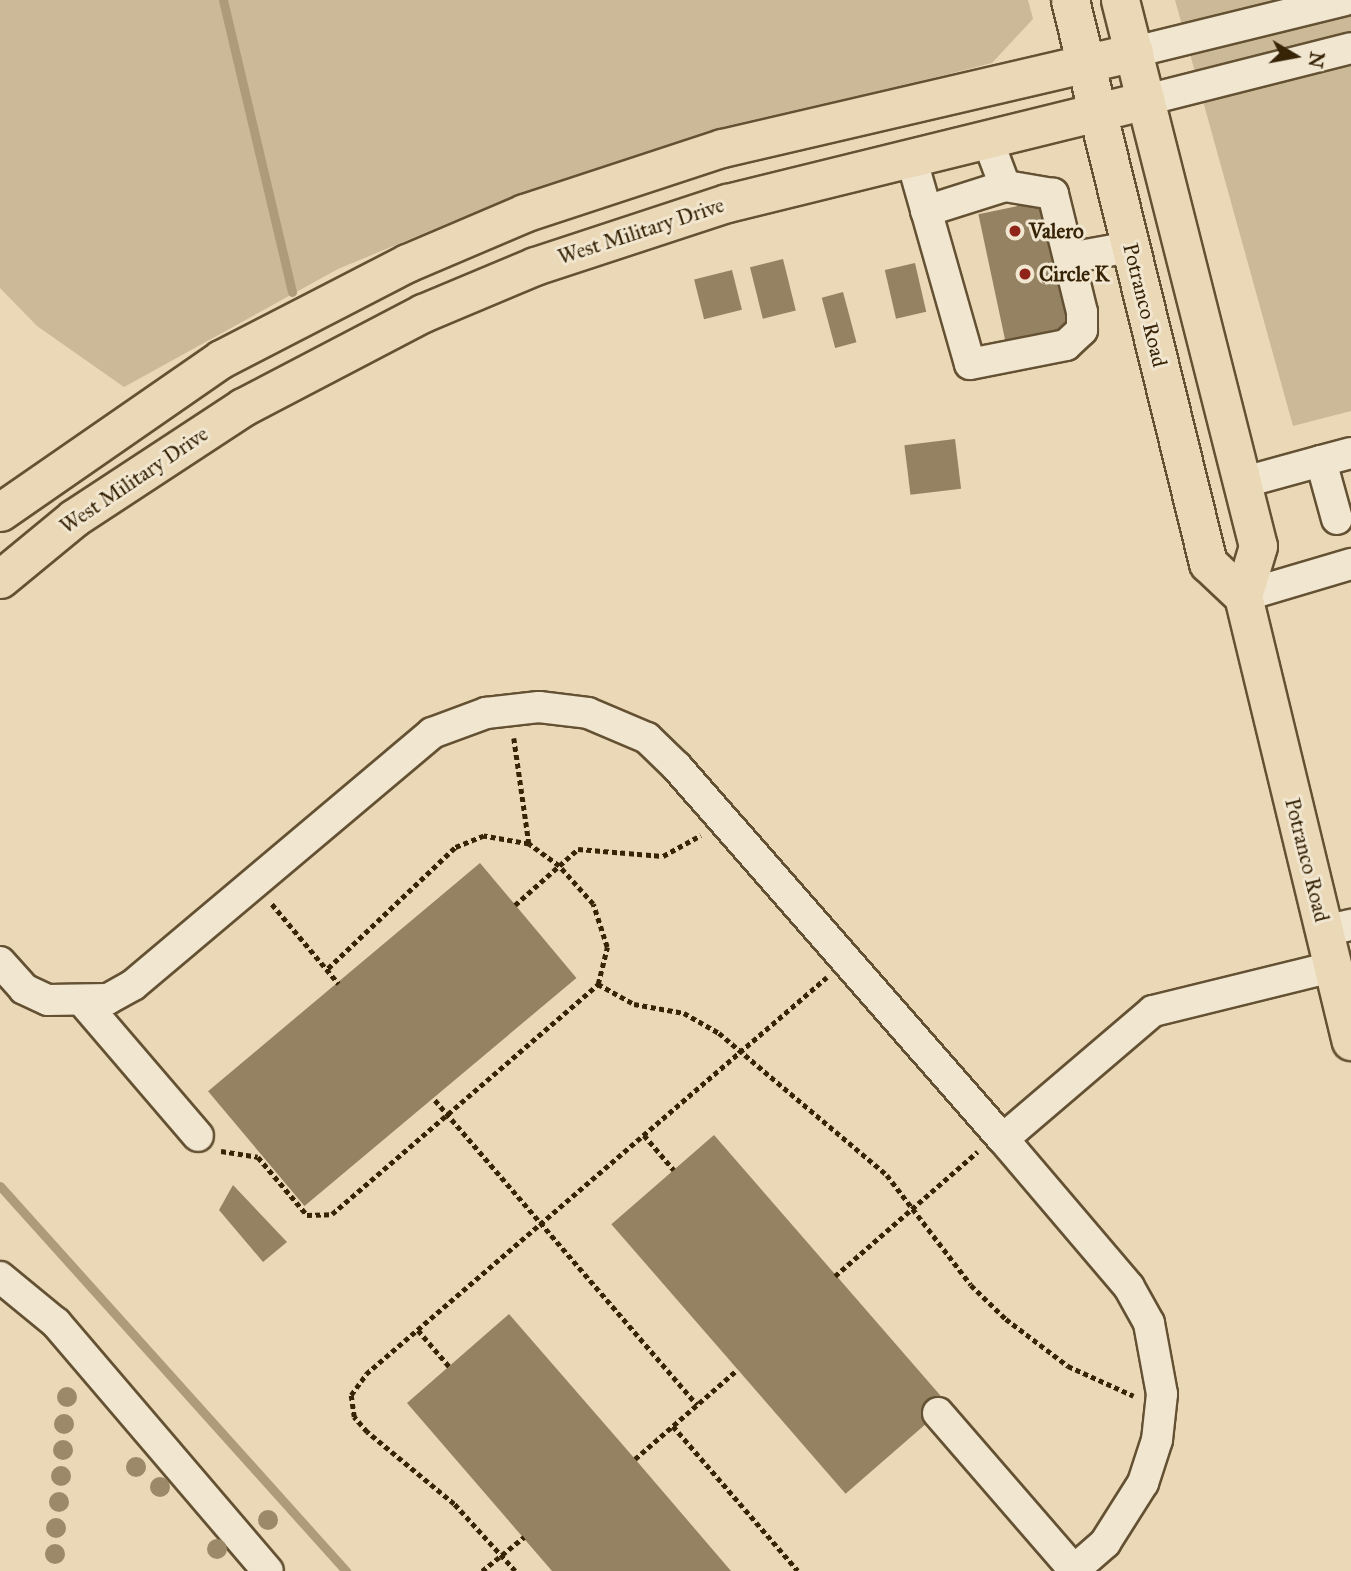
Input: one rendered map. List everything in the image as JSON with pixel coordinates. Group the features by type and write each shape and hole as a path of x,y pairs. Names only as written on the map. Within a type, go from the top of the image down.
{"main road":[{"name":"Potranco Road","path":"1070,0 1208,563 1243,596 1338,928 1332,967 1349,1024"},
{"path":"1120,0 1258,547 1243,596"},
{"path":"0,512 45,475 221,359 302,315 524,213 722,148 1134,52"},
{"name":"West Military Drive","path":"0,579 74,518 243,407 327,363 535,266 727,203 1146,100"},
{"path":"302,315 327,363"}],"street":[{"path":"1134,52 1345,0"},
{"name":"West Military Drive","path":"1146,100 1351,48"},
{"path":"987,138 1005,186"},
{"path":"911,157 926,211 970,363 1066,345 1082,330 1069,258 1053,194 1005,186 926,211"},
{"path":"1069,258 1130,247"},
{"path":"1241,483 1351,453"},
{"path":"1321,461 1337,519"},
{"path":"1243,596 1351,564"},
{"path":"0,962 24,989 48,1000 84,1003 133,985 432,733 497,711 588,713 647,738 677,767 990,1150 1129,1287 1149,1323 1162,1394 1157,1440 1143,1483 1104,1543 1074,1571 938,1413"},
{"path":"990,1150 1153,1011 1332,967"},
{"path":"84,1003 198,1136"},
{"path":"0,1277 56,1322 268,1571"}],"path":[{"path":"500,737 523,733"},
{"path":"513,734 529,844"},
{"path":"695,822 713,842"},
{"path":"515,905 578,849 594,847 663,856 705,832"},
{"path":"198,1136 211,1149 258,1157 316,1218 332,1214 598,984 607,947 593,904 559,866 529,844 484,836 466,840 327,970"},
{"path":"259,910 279,892"},
{"path":"269,901 339,984"},
{"path":"820,966 838,986"},
{"path":"515,1571 439,1491 367,1432 349,1405 357,1384 829,976"},
{"path":"598,984 634,1004 702,1021 739,1054 847,1136 913,1207 971,1285 1006,1320 1068,1366 1135,1396"},
{"path":"435,1100 697,1405"},
{"path":"643,1135 674,1170"},
{"path":"835,1276 913,1207 990,1150 970,1140"},
{"path":"418,1330 449,1366"},
{"path":"635,1459 737,1370"},
{"path":"1134,1386 1134,1404"},
{"path":"673,1426 799,1571"},
{"path":"482,1571 524,1538"}],"shaded area":[{"path":"0,0 1028,0 1033,19 992,63 741,127 499,202 338,269 124,387 37,326 0,288"},
{"path":"1175,0 1351,0 1351,411 1293,426"}],"building":[{"path":"1041,201 1069,333 1006,346 978,214"},
{"path":"783,259 796,310 763,319 750,267"},
{"path":"915,263 926,312 896,319 885,270"},
{"path":"732,270 742,310 704,319 694,279"},
{"path":"843,292 856,342 835,348 822,298"},
{"path":"955,439 961,489 910,495 904,445"},
{"path":"480,863 576,978 304,1206 208,1091"},
{"path":"714,1135 948,1404 846,1494 611,1224"},
{"path":"233,1185 287,1242 263,1262 219,1210"},
{"path":"509,1314 731,1571 552,1571 407,1403"}],"waterway":[{"path":"223,0 292,292"},
{"path":"0,1186 346,1571"}],"place":[{"name":"Valero","path":"1015,231"},
{"name":"Circle K","path":"1025,274"}]}
